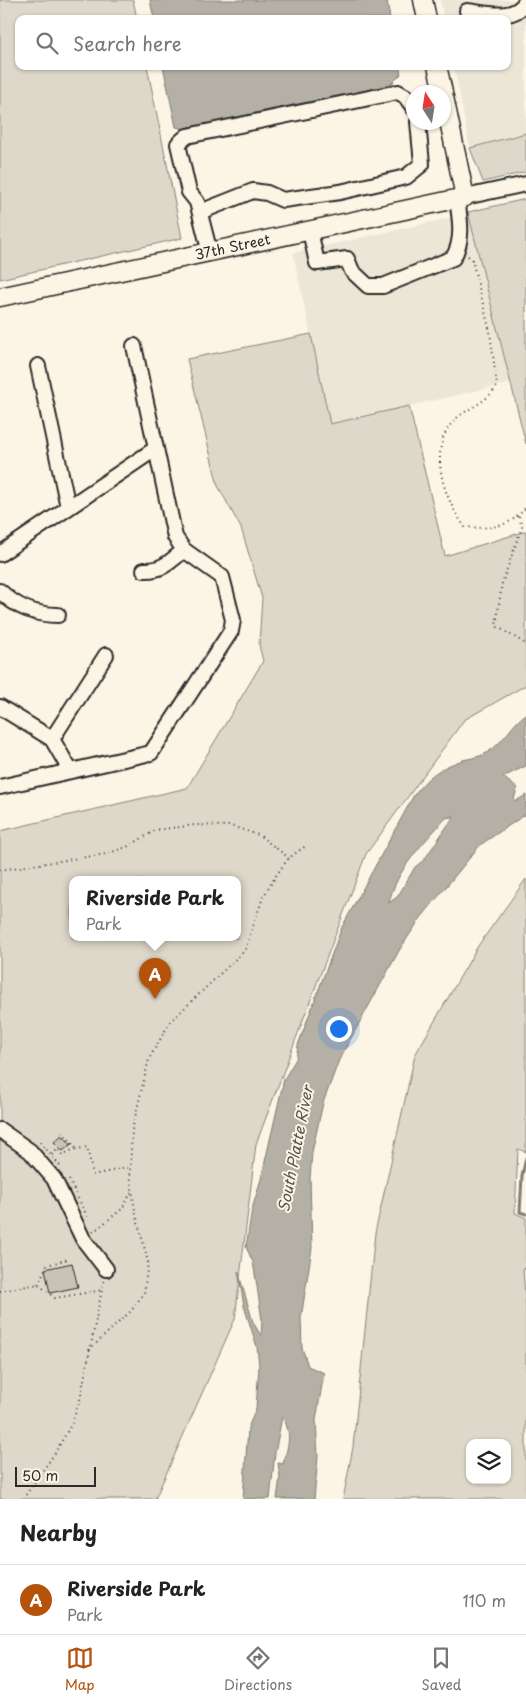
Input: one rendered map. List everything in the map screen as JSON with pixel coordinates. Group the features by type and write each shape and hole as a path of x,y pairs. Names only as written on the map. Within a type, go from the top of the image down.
{"main road":[{"path":"422,0 425,15"},
{"path":"438,70 441,85"},
{"path":"450,130 461,198"},
{"name":"37th Street","path":"0,297 461,198"}],"street":[{"path":"466,10 496,15 514,13 523,7 526,1"},
{"path":"210,253 197,202 189,192 178,144 187,136 398,92 406,97"},
{"path":"200,212 253,191 266,193 283,200 303,199 406,177 422,164 419,130"},
{"path":"310,231 317,263 347,259 352,271 368,286 383,286 453,258 459,248 461,198 526,184"},
{"path":"0,787 151,753 230,631 233,620 222,577 184,550 175,538 134,346"},
{"path":"38,366 68,507"},
{"path":"0,554 155,449"},
{"path":"144,570 155,570 166,565 184,550"},
{"path":"0,591 25,609 42,615 58,614"},
{"path":"52,740 106,655"},
{"path":"0,706 52,740 70,770"},
{"path":"0,1130 30,1151 54,1179 83,1239 106,1269"}],"path":[{"path":"459,248 472,260 490,332 497,386 490,397 459,417 445,431 440,447 440,464 449,498 457,516 465,527 490,529 518,517 526,507"},
{"path":"518,517 522,527 502,583 496,626 526,644"},
{"path":"0,870 106,854 127,847 156,830 195,824 231,826 259,835 289,858"},
{"path":"89,1350 131,1311 144,1293 148,1262 135,1211 130,1168 132,1130 150,1059 170,1022 245,950 263,897 289,858 307,845"},
{"path":"62,1132 76,1149"},
{"path":"52,1154 58,1150 63,1155 76,1149 87,1147 93,1175 130,1168"},
{"path":"83,1239 113,1218 122,1209 132,1191"},
{"path":"38,1284 47,1265 69,1259"},
{"path":"23,1499 55,1453 71,1424 80,1400 106,1269"},
{"path":"0,1291 38,1284 55,1298 103,1290"}],"shaded area":[{"path":"0,0 133,0 136,15 15,15 15,70 148,70 182,238 0,279"},
{"path":"440,0 526,0 526,133 470,148 455,70 511,70 511,15 443,15"},
{"path":"526,133 526,172 483,182 470,148"},
{"path":"526,199 526,444 468,212"},
{"path":"468,212 511,383 330,424 293,253 450,218"},
{"path":"311,334 330,424 409,406 445,556 526,531 526,685 464,720 366,854 256,1144 235,1319 155,1499 0,1499 0,831 187,788 263,661 259,645 262,598 241,528 218,486 187,359"},
{"path":"526,879 526,1152 518,1149 515,1213 526,1218 526,1268 523,1269 526,1309 526,1499 343,1499 353,1447 375,1233 415,1055 478,946"}],"water":[{"path":"150,0 387,0 389,15 153,15"},
{"path":"164,70 400,70 401,74 386,89 191,130 176,127"},
{"name":"South Platte River","path":"526,714 526,766 503,777 517,788 514,800 516,801 526,795 526,814 480,845 420,919 400,949 339,1060 323,1103 312,1152 310,1178 312,1248 301,1318 302,1348 308,1366 324,1373 316,1420 318,1457 314,1499 277,1499 280,1477 278,1463 283,1464 288,1440 288,1429 282,1417 275,1453 270,1499 243,1499 248,1428 256,1408 259,1366 257,1347 244,1306 238,1271 253,1322 261,1336 262,1320 253,1262 246,1247 252,1209 261,1179 284,1079 296,1059 298,1045 342,927 414,795 429,778 441,770 463,760 479,756 494,748","holes":["454,816 424,860 415,867 398,896 389,903 398,879 412,857 446,818"]}],"building":[{"path":"62,1135 71,1144 63,1151 54,1142"},
{"path":"72,1263 78,1287 50,1293 45,1269"}],"waterway":[{"path":"526,1158 522,1176 520,1212 526,1214"}],"place":[{"name":"Riverside Park","path":"155,999"}]}
